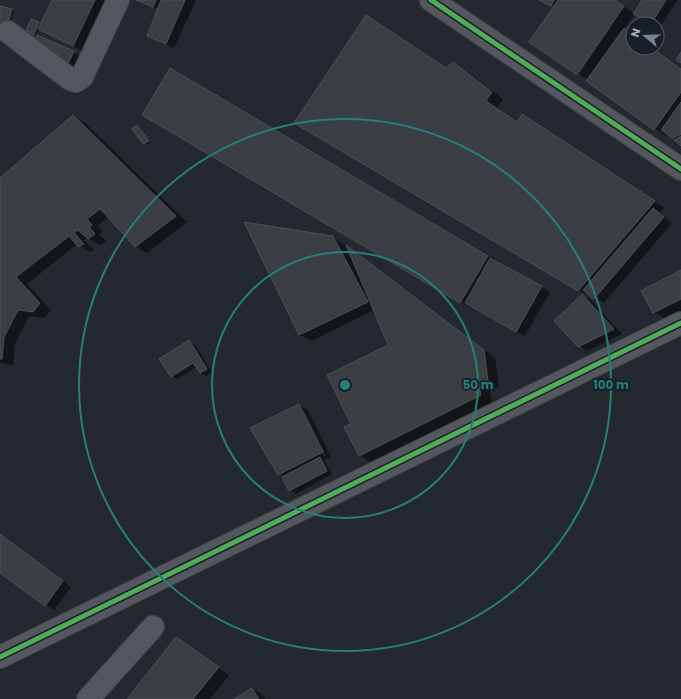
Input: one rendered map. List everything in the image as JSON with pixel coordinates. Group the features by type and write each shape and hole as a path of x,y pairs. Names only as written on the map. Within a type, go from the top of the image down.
{"street":[{"path":"8,32 70,79 76,81 82,77 118,0"},
{"path":"431,0 681,168"},
{"path":"0,657 681,323"},
{"path":"88,699 153,627"}],"building":[{"path":"52,0 95,0 73,46 38,29"},
{"path":"136,0 156,0 153,7"},
{"path":"161,0 185,0 166,44 147,36"},
{"path":"539,0 554,0 551,6"},
{"path":"558,0 615,0 624,6 577,75 529,42"},
{"path":"642,0 666,0 656,16 637,16 633,14"},
{"path":"0,6 12,9 8,24 0,22"},
{"path":"366,15 446,68 453,62 492,92 486,101 517,122 522,114 655,201 578,291 294,123"},
{"path":"31,19 39,22 34,35 26,31"},
{"path":"624,28 625,56 663,56 681,69 681,92 654,130 586,81"},
{"path":"37,35 74,51 68,64 32,48"},
{"path":"681,52 681,63 676,60"},
{"path":"170,68 488,256 460,303 142,115"},
{"path":"681,102 681,134 673,138 661,130"},
{"path":"73,115 176,216 135,247 100,209 87,219 92,225 89,227 95,234 88,239 78,230 74,233 84,244 78,247 69,236 16,277 40,303 33,312 18,310 4,337 2,359 0,359 0,178"},
{"path":"137,125 149,141 143,144 132,129"},
{"path":"681,136 681,146 674,140"},
{"path":"653,208 664,217 594,299 583,290"},
{"path":"244,222 333,236 368,302 299,335"},
{"path":"346,245 484,350 488,381 479,385 481,395 359,456 344,427 351,424 327,375 388,345"},
{"path":"490,258 542,286 516,332 465,303"},
{"path":"681,270 681,299 653,313 641,291"},
{"path":"582,294 614,329 578,347 554,321"},
{"path":"189,340 207,369 200,373 193,363 171,377 159,359"},
{"path":"299,404 323,452 278,475 250,428"},
{"path":"320,457 327,471 289,491 282,477"},
{"path":"0,534 63,581 45,606 0,573"},
{"path":"176,637 219,667 193,699 127,699"},
{"path":"252,688 259,699 234,699"}],"cycle path":[{"path":"431,0 681,169"},
{"path":"0,657 681,323"}]}
